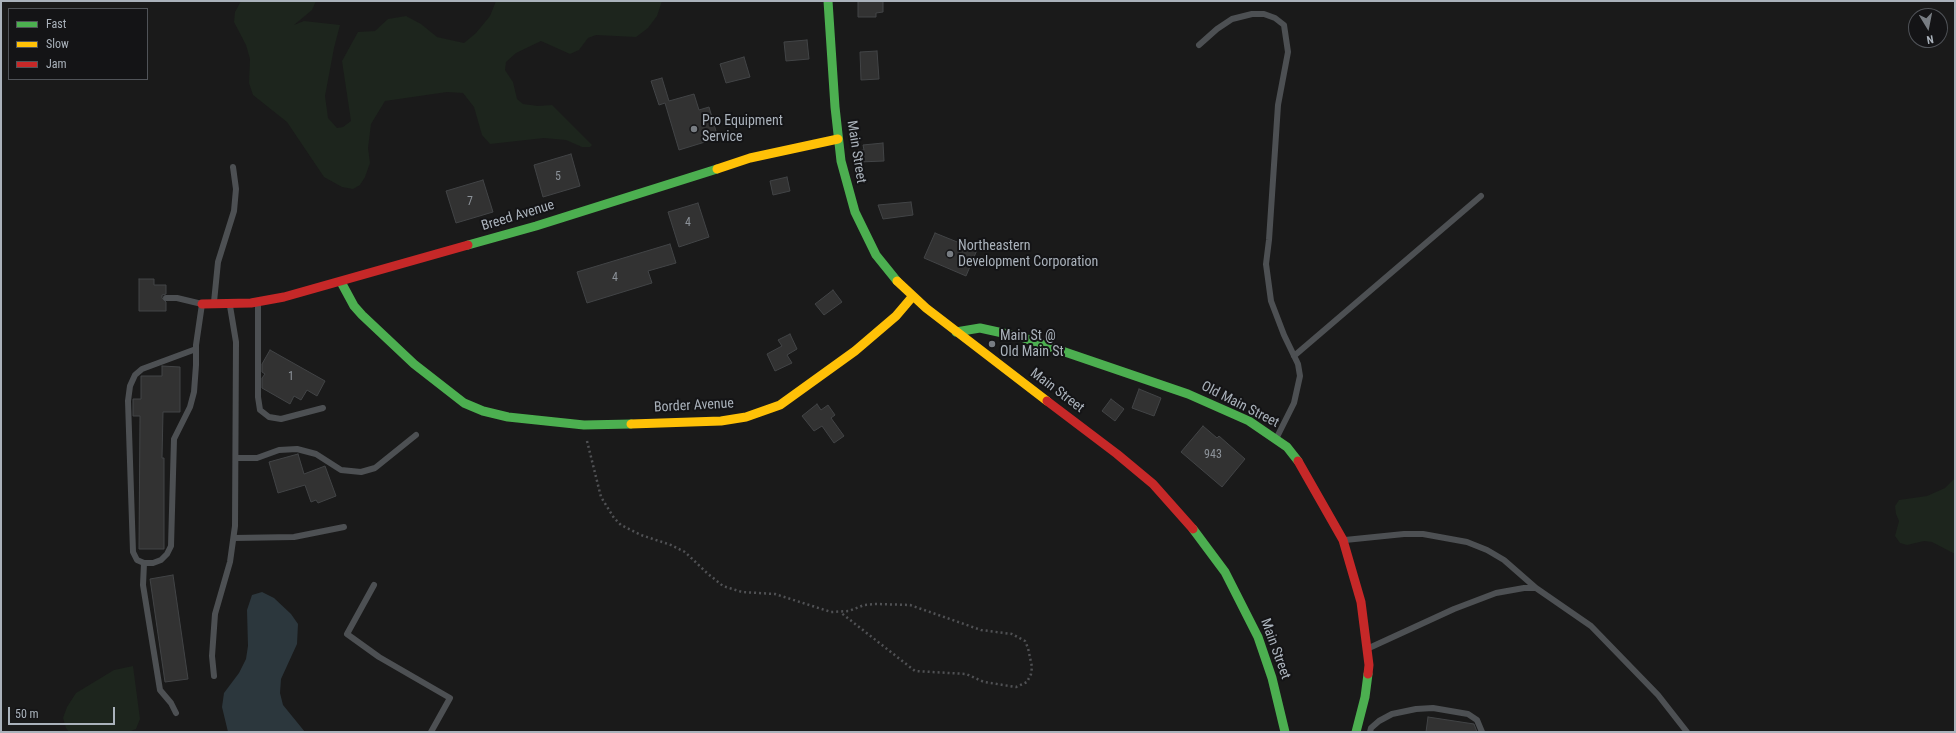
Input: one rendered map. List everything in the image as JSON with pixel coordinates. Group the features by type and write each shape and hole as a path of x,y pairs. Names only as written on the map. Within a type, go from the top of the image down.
{"street":[{"name":"Main Street","path":"828,1 838,139 846,183 861,227 885,267 901,286 956,332 1121,457 1153,484 1188,522 1225,572 1252,625 1272,678 1284,732"},
{"name":"Breed Avenue","path":"202,304 258,302 341,282 536,226 750,158 838,139"},
{"name":"Border Avenue","path":"341,282 356,309 433,381 464,403 508,417 584,425 721,421 746,417 780,405 855,352 896,316 914,296"},
{"name":"Old Main Street","path":"956,332 980,328 1021,337 1083,357 1188,394 1220,407 1249,421 1276,438 1287,447 1298,460 1326,504 1344,540 1361,602 1368,648 1368,681 1356,732"}],"lane":[{"path":"1199,45 1217,29 1232,19 1252,14 1264,14 1275,18 1284,25 1288,52 1278,105 1270,240 1266,264 1271,301 1284,335 1298,364 1300,376 1294,402 1276,438"},
{"path":"214,304 218,262 234,211 236,189 234,167"},
{"path":"1294,356 1481,196"},
{"path":"166,298 177,298 202,304 196,349 192,400 174,439 171,546 163,559 155,563 144,563 137,560 133,552 128,401 130,386 135,375 142,369 196,349"},
{"path":"258,302 258,397 260,410 269,417 281,419 323,408"},
{"path":"214,676 212,656 215,614 230,562 234,538 236,342 230,304"},
{"path":"236,458 257,458 279,450 297,449 316,454 341,470 361,472 375,468 416,435"},
{"path":"234,538 294,537 344,527"},
{"path":"1344,540 1404,534 1423,534 1467,542 1487,550 1504,560 1536,588 1591,626 1658,695 1687,732"},
{"path":"144,563 143,585 160,690 171,702 176,713"},
{"path":"374,585 347,634 380,657 450,698 431,732"},
{"path":"1368,648 1454,609 1496,593 1512,589 1536,588"},
{"path":"1370,732 1371,728 1379,720 1392,714 1416,709 1433,708 1468,714 1477,720 1482,732"}],"path":[{"path":"584,425 590,458 601,497 608,511 621,524 641,535 681,550 694,559 712,578 732,590 775,594 816,609 840,612 876,604 910,605 981,630 1012,634 1025,641 1028,648 1032,674 1028,682 1016,687 984,682 966,674 915,670 840,612"}],"shaded area":[{"path":"241,1 316,1 312,10 294,25 304,21 340,25 325,96 328,118 337,128 343,127 351,121 342,61 358,32 375,31 388,19 406,16 421,24 437,37 464,43 476,33 490,16 496,1 662,1 657,16 648,28 636,37 596,35 588,38 579,50 570,54 541,41 516,53 506,62 505,70 513,82 517,99 523,104 538,106 552,105 592,145 590,147 582,147 566,140 544,138 490,144 482,135 474,107 463,93 447,92 385,101 371,124 368,148 370,163 365,177 360,185 353,189 342,187 324,177 287,122 253,95 249,83 250,59 246,45 234,22 235,12"},
{"path":"1955,478 1955,554 1932,542 1924,541 1907,545 1900,543 1895,536 1899,521 1895,506 1899,500 1927,496 1945,488"},
{"path":"262,592 274,598 291,614 298,624 297,644 281,679 280,693 283,705 305,732 228,732 222,707 224,693 239,673 246,659 248,646 247,610 252,595"},
{"path":"133,666 140,719 136,729 128,732 69,732 63,718 67,707 76,693 114,670"}],"building":[{"path":"858,1 883,1 883,12 876,13 876,17 858,17"},
{"path":"807,40 809,59 786,61 784,42"},
{"path":"877,51 879,79 861,80 860,52"},
{"path":"744,57 750,77 726,83 720,64"},
{"name":"Pro Equipment Service","path":"662,78 669,101 694,94 699,110 709,107 718,138 679,150 665,103 659,105 651,81"},
{"path":"883,143 884,161 859,162 858,150 864,150 863,145"},
{"path":"571,154 580,186 543,197 534,165"},
{"path":"787,177 790,191 773,195 770,181"},
{"path":"483,180 493,212 456,223 446,191"},
{"path":"911,202 913,215 883,219 878,205"},
{"path":"698,203 709,237 679,247 668,212"},
{"name":"Northeastern Development Corporation","path":"935,233 977,250 966,276 924,258"},
{"path":"670,244 676,263 648,271 652,283 587,303 577,272"},
{"path":"139,279 154,279 154,285 166,285 166,294 162,295 162,298 166,302 166,311 139,311"},
{"path":"833,290 842,302 824,315 815,304"},
{"path":"790,334 797,349 787,355 792,363 775,371 767,354 782,346 778,340"},
{"path":"270,350 325,381 317,396 307,390 301,400 294,396 290,404 262,388 262,378 265,374 262,372 262,364"},
{"path":"162,366 180,367 180,412 163,412 162,458 164,458 164,549 139,549 140,416 133,416 133,399 141,399 141,376 162,376"},
{"path":"1139,389 1161,398 1154,416 1132,408"},
{"path":"1111,399 1124,409 1115,421 1102,411"},
{"path":"817,404 821,410 828,405 835,415 831,418 844,436 834,443 822,426 814,431 802,416"},
{"path":"1203,426 1217,438 1219,436 1245,459 1222,487 1181,452"},
{"path":"298,454 304,474 325,466 336,496 318,503 316,500 311,502 305,485 278,493 269,462"},
{"path":"173,575 188,679 165,682 150,579"},
{"path":"1428,717 1474,724 1477,732 1426,732"}],"traffic: fast":[{"path":"828,1 835,107 841,161 855,212 876,255 897,281"},
{"path":"468,245 536,226 717,169"},
{"path":"341,282 354,306 362,315 414,364 464,403 483,411 508,417 584,425 631,424"},
{"path":"956,332 980,328 1021,337 1188,394 1249,421 1287,447 1298,461"},
{"path":"1193,529 1225,572 1258,637 1272,678 1285,732"},
{"path":"1356,732 1365,697 1368,674"}],"traffic: slow":[{"path":"717,169 750,158 838,139"},
{"path":"897,281 926,308 1047,401"},
{"path":"631,424 721,421 746,417 780,405 855,351 896,316 913,296"}],"traffic: jam":[{"path":"202,304 251,303 284,297 468,245"},
{"path":"1047,401 1117,454 1153,484 1193,529"},
{"path":"1298,461 1343,540 1361,602 1369,665 1368,674"}],"place":[{"name":"Pro Equipment Service","path":"694,129"},
{"name":"Northeastern Development Corporation","path":"950,254"},
{"name":"Main St @ Old Main St","path":"992,344"}]}
